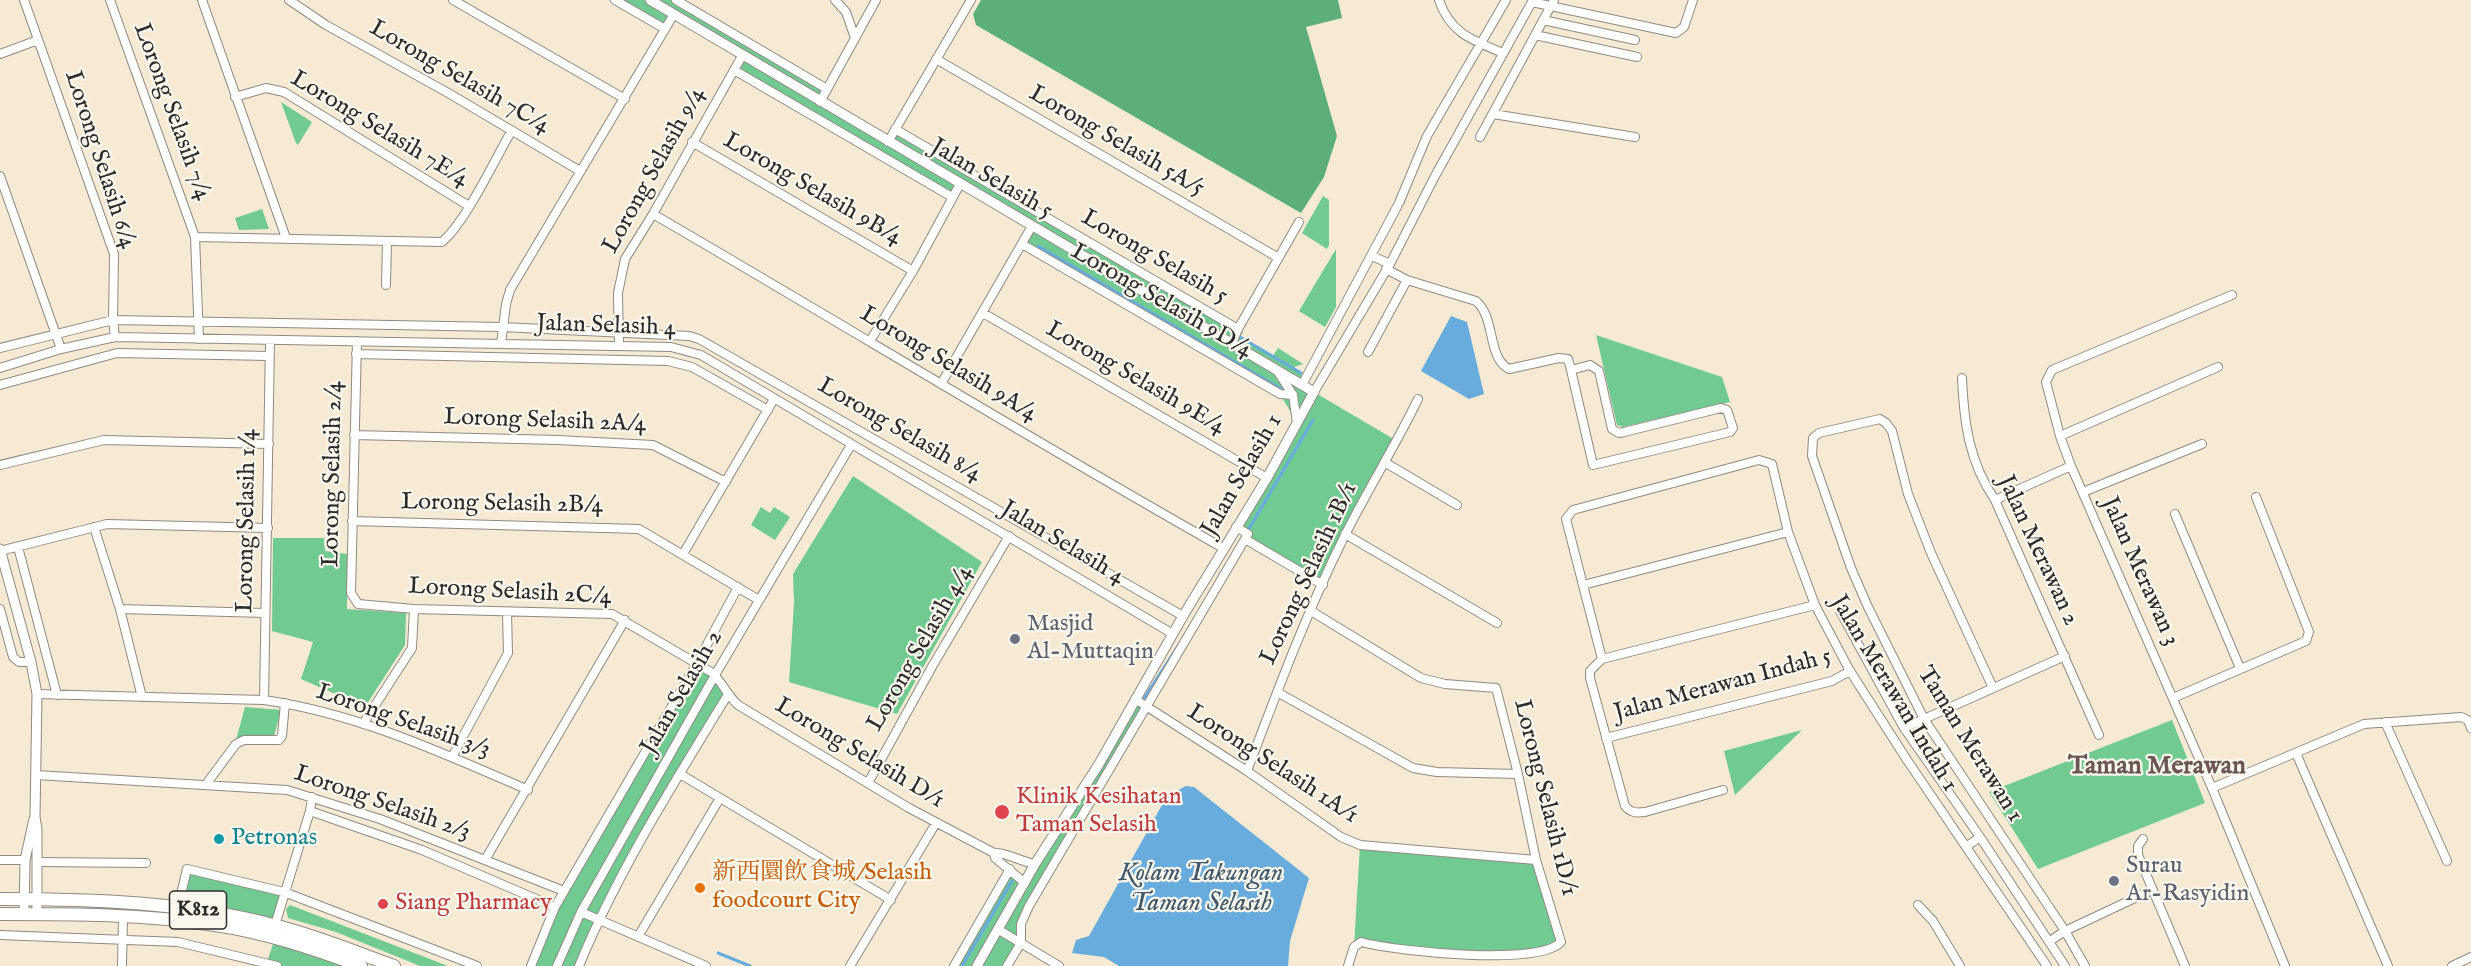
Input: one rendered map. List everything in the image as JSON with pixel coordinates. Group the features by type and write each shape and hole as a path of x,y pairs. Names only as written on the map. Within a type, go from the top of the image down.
{"main road":[{"name":"K812","path":"0,899 178,907 275,925 394,966"},
{"name":"K812","path":"0,914 123,917 218,925 317,950 361,966"}],"street":[{"name":"Lorong Selasih 6/4","path":"24,0 114,254 115,337"},
{"name":"Lorong Selasih 7/4","path":"110,0 195,237 199,339"},
{"path":"202,0 286,238"},
{"name":"Lorong Selasih 7C/4","path":"289,0 326,25 580,171"},
{"path":"453,0 625,99"},
{"path":"615,0 664,29"},
{"name":"Jalan Selasih 5","path":"650,0 1314,392"},
{"path":"676,0 827,89"},
{"path":"835,0 846,12 855,38"},
{"path":"820,102 876,0"},
{"path":"888,142 971,0"},
{"path":"1439,0 1448,21 1456,30 1503,53"},
{"path":"1302,385 1399,203 1427,136 1506,0"},
{"path":"1532,1 1552,3 1667,32 1680,32 1693,0"},
{"name":"Jalan Selasih 1","path":"977,966 1035,864 1100,764 1183,616 1267,478 1314,392 1388,266 1532,1"},
{"path":"1480,137 1552,3"},
{"path":"687,22 694,11"},
{"path":"501,344 502,327 510,290 674,14"},
{"path":"1543,20 1635,40"},
{"path":"1535,35 1637,57"},
{"path":"0,54 38,40"},
{"name":"Lorong Selasih 9/4","path":"619,345 618,292 625,259 742,56"},
{"name":"Lorong Selasih 5A/5","path":"936,60 1278,257"},
{"path":"734,70 952,197"},
{"name":"Lorong Selasih 7E/4","path":"235,97 266,88 284,92 469,206"},
{"path":"1493,114 1635,137"},
{"name":"Lorong Selasih 5","path":"895,129 1238,329"},
{"path":"195,237 442,242 448,237 469,206 512,130"},
{"name":"Lorong Selasih 9B/4","path":"692,142 913,271"},
{"path":"0,176 61,349"},
{"path":"870,341 913,271 960,184"},
{"name":"Lorong Selasih 9A/4","path":"653,214 1223,548"},
{"path":"1232,343 1299,222"},
{"path":"941,384 1032,226"},
{"path":"386,285 387,241"},
{"name":"Lorong Selasih 9D/4","path":"1022,244 1280,394 1293,395"},
{"path":"1372,256 1407,280 1476,301 1483,306 1502,366 1509,369 1559,358 1568,359 1593,465 1730,432 1732,428 1727,410 1721,408 1619,434 1612,429 1599,371 1590,365 1571,370"},
{"path":"1368,352 1407,280"},
{"name":"Jalan Merawan 3","path":"2232,295 2052,370 2046,382 2060,436 2071,466 2212,788 2285,966"},
{"name":"Lorong Selasih 9E/4","path":"983,313 1267,478"},
{"path":"0,348 113,320 197,320 618,331"},
{"path":"345,325 345,341"},
{"name":"Lorong Selasih 8/4","path":"618,331 688,336 699,339 1183,616"},
{"name":"Jalan Selasih 4","path":"0,368 61,349 115,337 684,348 701,355 1173,634"},
{"name":"Lorong Selasih 1/4","path":"264,700 270,341"},
{"name":"Lorong Selasih 2/4","path":"357,341 351,593 358,604"},
{"path":"0,385 105,355 127,352 269,356"},
{"path":"356,354 668,361 692,367 768,410"},
{"path":"2060,436 2218,367"},
{"path":"1274,368 1293,395 1297,423"},
{"name":"Jalan Merawan 2","path":"1962,378 1968,441 1981,480 1995,500 2099,735"},
{"path":"683,554 774,399"},
{"name":"Lorong Selasih 1B/1","path":"1247,771 1277,692 1345,534 1386,463 1418,399"},
{"name":"Taman Merawan 1","path":"1993,688 1930,553 1908,494 1892,431 1880,419 1819,434 1814,438 1812,456 1851,568 1868,607 1924,719 2065,932 2085,966"},
{"name":"Lorong Selasih 2A/4","path":"354,435 558,440 653,445 726,482"},
{"path":"0,465 104,440 269,444"},
{"path":"2083,492 2202,444"},
{"name":"Jalan Selasih 2","path":"557,966 581,912 715,675 851,445"},
{"name":"Jalan Merawan Indah 1","path":"1583,585 1566,519 1573,510 1759,460 1772,464 1788,532 1815,605 1850,671 1907,760 2048,966"},
{"path":"1386,463 1457,505"},
{"path":"1995,500 2071,466"},
{"path":"921,484 929,471"},
{"path":"2173,698 2306,640 2309,632 2256,497"},
{"path":"2175,514 2240,668"},
{"name":"Lorong Selasih 2B/4","path":"352,521 639,529 759,600"},
{"path":"37,914 38,862 34,817 37,694 31,662 0,550 107,524 268,528"},
{"path":"94,527 120,609 142,696"},
{"path":"1007,966 1021,943 1021,924 1029,906 1145,705 1248,534 1236,527"},
{"path":"1602,659 1583,585 1788,532"},
{"path":"1345,534 1497,623"},
{"name":"Lorong Selasih 4/4","path":"868,783 933,665 1009,536"},
{"path":"1245,538 1323,585"},
{"path":"18,547 57,694"},
{"path":"531,966 555,907 697,663 738,587"},
{"name":"Lorong Selasih 2C/4","path":"358,604 414,609 612,614 715,675"},
{"path":"1723,790 1645,812 1636,813 1628,810 1606,738 1590,671 1602,659 1815,605"},
{"path":"0,609 13,657 19,663 31,662"},
{"path":"120,609 266,613"},
{"path":"363,724 412,648 414,609"},
{"name":"Lorong Selasih 1D/1","path":"1311,611 1421,678 1445,684 1496,688 1518,774 1536,860 1562,942 1558,949 1542,959 1509,963 1442,960 1361,942 1354,947 1348,966"},
{"path":"1840,611 1904,728 1980,837 2065,966"},
{"path":"452,757 508,653 507,612"},
{"path":"485,860 528,790 625,620"},
{"path":"1904,728 2065,656"},
{"name":"Jalan Merawan Indah 5","path":"1606,738 1832,681 1850,671"},
{"name":"Lorong Selasih D/1","path":"715,675 728,696 738,705 936,823 994,853"},
{"path":"1277,692 1413,768 1437,772 1518,774"},
{"path":"37,694 264,700"},
{"path":"579,966 598,919 680,774 728,696"},
{"name":"Lorong Selasih 1A/1","path":"1135,699 1247,771 1334,832 1360,845 1536,860"},
{"name":"Lorong Selasih 3/3","path":"264,700 363,724 452,757 528,790"},
{"path":"207,783 236,744 244,740 279,740 282,736 285,704"},
{"path":"2212,788 2364,724 2461,717 2469,724"},
{"path":"2385,722 2447,861"},
{"path":"2296,753 2388,966"},
{"path":"680,774 891,900"},
{"name":"Lorong Selasih 2/3","path":"36,775 207,783 286,790 380,819 564,891"},
{"path":"275,925 310,811 312,797"},
{"path":"639,935 720,798"},
{"path":"310,811 422,850 555,907"},
{"path":"24,914 26,860 34,817"},
{"path":"850,966 936,823"},
{"path":"1966,847 1980,837"},
{"path":"2143,838 2138,846 2138,855 2185,966"},
{"path":"1025,883 995,858 994,853 998,852 1021,862 1035,864"},
{"path":"0,860 26,860"},
{"path":"38,862 146,863"},
{"path":"178,907 187,869 284,892 477,966"},
{"path":"954,966 1010,869"},
{"path":"2050,941 2152,890"},
{"path":"1918,905 1933,921 1960,966"},
{"path":"581,912 639,935 706,966"},
{"path":"122,966 123,917"},
{"path":"999,930 1059,966"},
{"path":"0,935 123,938 178,942 277,966"},
{"path":"2452,966 2471,957"},
{"path":"2048,966 2061,958"}],"green space":[{"path":"615,0 676,0 827,89 820,102 887,142 895,129 1243,332 1240,337 1273,356 1278,348 1303,364 1294,367 1301,373 1302,385 1397,441 1323,585 1245,539 1248,534 1236,527 1297,423 1280,394 1022,244 1032,226 960,184 952,197 734,70 742,56 674,14 665,29"},
{"path":"981,0 1338,0 1342,18 1306,27 1337,136 1324,177 1301,213 976,25 973,14"},
{"path":"281,102 312,122 298,145 296,143"},
{"path":"1323,196 1329,200 1329,245 1327,249 1302,233"},
{"path":"262,209 269,229 239,230 235,218"},
{"path":"1336,249 1336,307 1325,327 1299,311"},
{"path":"1596,335 1722,377 1730,402 1623,427 1617,425"},
{"path":"853,476 982,562 897,714 789,682 794,603 793,574"},
{"path":"761,507 770,513 774,507 790,517 775,540 751,525"},
{"path":"273,538 324,538 325,551 347,554 347,609 406,613 405,645 365,707 301,679 313,642 272,631"},
{"path":"697,663 715,675 727,696 598,919 596,918 578,966 531,966 555,907"},
{"path":"1135,699 1145,705 1021,924 1021,943 1007,966 954,966 1010,869 1024,882"},
{"path":"245,707 281,710 273,740 236,740"},
{"path":"2172,720 2205,803 2038,869 1989,792"},
{"path":"1802,730 1735,795 1724,751"},
{"path":"1360,845 1536,860 1561,942 1548,949 1526,954 1499,955 1435,953 1361,942 1354,947"},
{"path":"187,869 284,892 275,925 178,907"},
{"path":"290,905 448,966 420,966 336,932 288,918 286,909"},
{"path":"275,938 361,966 277,966 267,962"}],"water":[{"path":"1451,316 1467,322 1484,394 1469,399 1421,371"},
{"name":"Kolam Takungan Taman Selasih","path":"1186,786 1194,787 1309,878 1290,941 1288,966 1119,966 1104,957 1072,953 1076,940 1089,936 1167,796"}],"waterway":[{"path":"1038,246 1281,389"},
{"path":"1169,293 1224,325"},
{"path":"1240,337 1301,373"},
{"path":"1247,532 1313,420"},
{"path":"1141,703 1178,646"},
{"path":"962,966 1012,881"},
{"path":"718,953 750,966"}],"place":[{"name":"Masjid Al-Muttaqin","path":"1015,639"},
{"name":"Klinik Kesihatan Taman Selasih","path":"1002,812"},
{"name":"Petronas","path":"219,839"},
{"name":"Surau Ar-Rasyidin","path":"2114,881"},
{"name":"新西圜飲食城/Selasih foodcourt City","path":"700,888"},
{"name":"Siang Pharmacy","path":"383,904"}],"district":[{"name":"Taman Merawan","path":"2157,768"}]}
